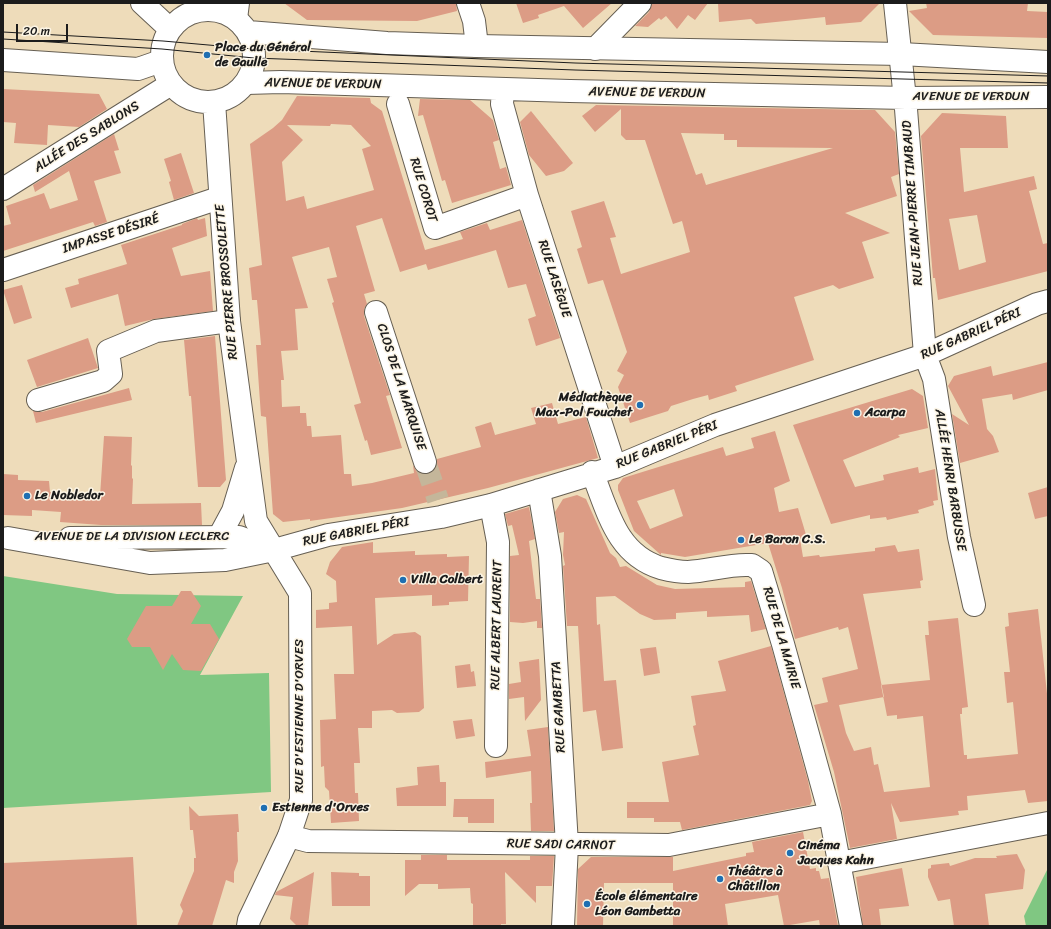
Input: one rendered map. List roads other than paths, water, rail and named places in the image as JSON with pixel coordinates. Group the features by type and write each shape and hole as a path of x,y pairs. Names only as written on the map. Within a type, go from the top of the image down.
{"street":[{"path":"142,3 170,29"},
{"path":"468,3 474,21 477,46"},
{"path":"595,49 640,3"},
{"name":"RUE JEAN-PIERRE TIMBAUD","path":"895,3 906,98 925,355"},
{"path":"241,18 254,49 253,69 246,83 237,92 226,99 214,102 198,101 183,95 171,84 165,74 161,61 163,41 170,29 178,20 190,12 204,6 241,18 387,43 595,49 901,54 1048,62"},
{"path":"3,60 138,69 161,61"},
{"name":"AVENUE DE VERDUN","path":"246,83 281,82 503,89 906,98 1048,98"},
{"name":"ALLÉE DES SABLONS","path":"3,189 171,84"},
{"name":"RUE LASÈGUE","path":"503,89 502,104 527,196 614,467"},
{"name":"RUE PIERRE BROSSOLETTE","path":"214,102 217,134 219,198 229,321 256,520 274,550"},
{"name":"RUE COROT","path":"398,104 435,228 527,196"},
{"name":"IMPASSE DÉSIRÉ","path":"3,270 219,198"},
{"name":"RUE GABRIEL PÉRI","path":"274,550 328,535 439,508 491,505 592,472 614,467 715,425 925,355 1037,304 1048,301"},
{"name":"CLOS DE LA MARQUISE","path":"376,312 425,462"},
{"path":"38,400 103,381 111,374 108,351 156,331 229,321"},
{"name":"ALLÉE HENRI BARBUSSE","path":"925,355 934,379 967,577 974,605"},
{"name":"RUE PIERRE BROSSOLETTE","path":"219,537 232,511 248,462"},
{"name":"RUE DE LA MAIRIE","path":"592,472 620,538 632,553 646,563 668,570 686,572 752,565 761,572 785,650 830,814 851,926"},
{"name":"RUE GAMBETTA","path":"539,490 550,556 567,845 563,926"},
{"name":"RUE ALBERT LAURENT","path":"491,505 498,542 496,746"},
{"name":"AVENUE DE LA DIVISION LECLERC","path":"6,538 239,537 274,550"},
{"name":"AVENUE DE LA DIVISION LECLERC","path":"6,538 150,563 225,560 274,550"},
{"name":"RUE D'ESTIENNE D'ORVES","path":"248,926 249,920 289,836 301,800 300,593 274,550"},
{"name":"RUE SADI CARNOT","path":"289,836 308,841 669,845 830,814"},
{"path":"839,863 1048,823"}],"tunnel":[{"path":"425,462 438,500"}],"tram line":[{"path":"3,32 163,41 254,49 575,63 1048,76"},
{"path":"3,39 162,49 254,58 575,70 1048,83"}],"place":[{"name":"Place du Général de Gaulle","path":"207,55"},
{"name":"Médiathèque Max-Pol Fouchet","path":"640,405"},
{"name":"Acarpa","path":"857,413"},
{"name":"Le Nobledor","path":"27,496"},
{"name":"Le Baron C.S.","path":"741,540"},
{"name":"Villa Colbert","path":"403,580"},
{"name":"Estienne d'Orves","path":"264,808"},
{"name":"Cinéma Jacques Kahn","path":"790,853"},
{"name":"Théâtre à Châtillon","path":"720,879"},
{"name":"École élémentaire Léon Gambetta","path":"587,904"}]}
